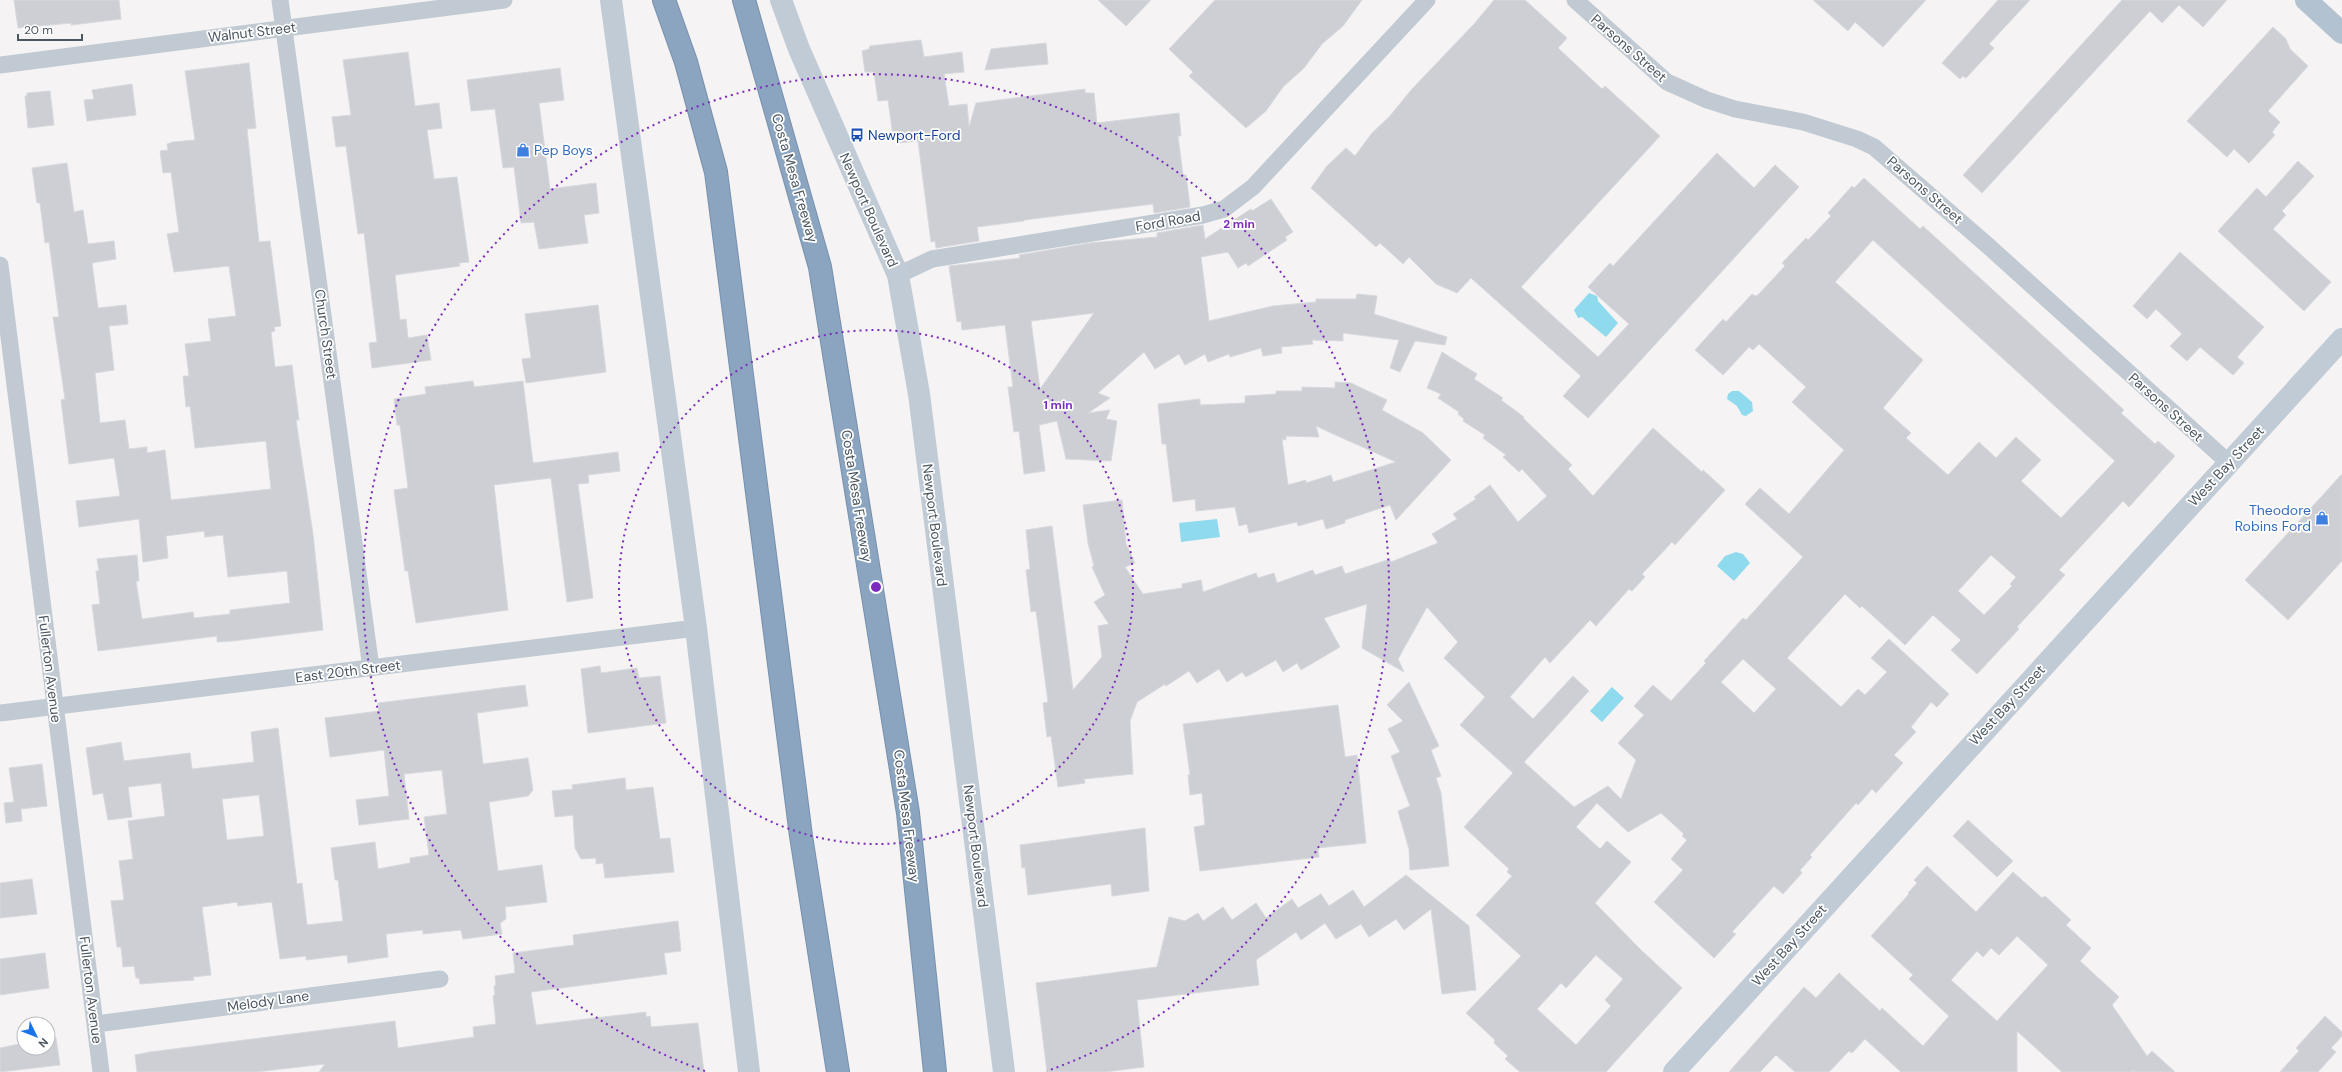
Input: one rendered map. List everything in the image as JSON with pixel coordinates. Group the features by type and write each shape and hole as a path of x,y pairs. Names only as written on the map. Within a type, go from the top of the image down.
{"highway":[{"path":"664,0 686,62 716,172 801,836 838,1072"},
{"name":"Costa Mesa Freeway","path":"744,0 820,266 908,813 935,1072"}],"main road":[{"path":"611,0 696,628 749,1072"},
{"name":"Newport Boulevard","path":"782,0 799,48 898,275 921,409 1004,1072"},
{"path":"2306,0 2342,33"},
{"name":"West Bay Street","path":"1674,1072 2342,339"}],"street":[{"name":"Church Street","path":"280,0 371,668"},
{"name":"Walnut Street","path":"0,65 283,27 504,0"},
{"name":"Ford Road","path":"898,275 932,259 1204,216 1224,210 1253,187 1427,0"},
{"name":"Parsons Street","path":"1575,0 1667,82 1707,100 1735,109 1803,122 1857,139 1874,147 1940,202 2229,463"},
{"name":"Fullerton Avenue","path":"0,265 101,1072"},
{"name":"East 20th Street","path":"0,713 696,628"},
{"name":"Melody Lane","path":"96,1024 440,978"}],"water":[{"path":"1589,293 1597,296 1598,301 1618,323 1606,337 1582,317 1578,318 1574,310"},
{"path":"1732,391 1739,391 1752,402 1753,411 1746,416 1742,415 1737,406 1727,399 1728,394"},
{"path":"1217,519 1220,537 1181,542 1179,523"},
{"path":"1736,552 1743,554 1750,563 1734,581 1717,566 1725,556"},
{"path":"1612,687 1624,698 1602,722 1590,711"}],"building":[{"path":"14,0 119,0 121,19 71,25 71,23 18,28"},
{"path":"1098,0 1151,0 1126,26"},
{"path":"1215,0 1362,0 1343,26 1322,44 1304,68 1283,87 1266,111 1246,128 1189,76 1193,72 1169,49"},
{"path":"1494,0 1525,0 1567,38 1558,48 1602,89 1605,86 1660,136 1521,287 1598,357 1629,324 1588,287 1610,263 1613,266 1717,153 1754,188 1775,165 1799,187 1588,418 1563,396 1581,376 1471,278 1457,293 1436,284 1409,257 1403,264 1380,243 1376,247 1311,188 1327,166 1346,148 1355,156 1372,133 1389,117 1412,89 1474,24"},
{"path":"1813,0 1926,0 1883,47 1855,22 1848,31"},
{"path":"1998,0 2030,0 1989,44 1994,48 1966,78 1963,76 1960,79 1942,63"},
{"path":"2122,0 2227,0 2203,27 2179,5 2162,23 2150,11 1982,193 1963,175"},
{"path":"2273,27 2286,39 2290,49 2308,66 2268,111 2280,122 2272,132 2275,135 2249,163 2234,149 2227,157 2187,121"},
{"path":"921,40 924,57 962,52 964,72 944,74 949,106 967,104 969,127 976,103 1085,89 1085,93 1094,93 1097,123 1179,113 1181,136 1178,136 1183,175 1186,175 1190,207 1154,213 1153,204 977,227 979,241 936,248 935,241 931,242 918,141 898,143 897,136 893,136 888,100 878,101 874,72 865,72 862,51 869,49 870,46"},
{"path":"1046,43 1048,64 985,70 991,49"},
{"path":"408,52 415,106 439,103 442,128 427,130 434,179 457,177 469,262 459,263 460,266 395,275 400,320 406,319 408,338 427,335 431,360 372,368 369,343 377,342 364,233 358,234 346,146 336,147 332,117 351,115 343,60"},
{"path":"249,63 256,128 247,129 259,242 270,241 281,326 274,327 275,331 271,332 275,367 292,365 299,420 296,420 313,534 323,630 217,642 217,636 98,651 92,605 100,604 96,571 99,571 97,559 137,555 139,581 136,581 142,619 193,612 194,618 230,614 230,610 290,603 287,571 228,577 223,535 205,537 204,531 166,536 168,558 143,562 139,519 79,527 76,501 120,496 114,458 69,464 61,400 65,399 53,317 59,317 49,242 45,243 40,203 37,203 32,168 67,163 74,212 83,210 88,244 114,241 116,259 92,263 98,308 126,305 128,324 109,326 114,370 95,373 100,423 125,420 129,449 147,447 147,453 165,450 171,500 271,489 266,441 195,448 190,406 186,407 183,376 189,376 185,344 211,341 208,319 236,316 229,266 174,272 167,234 179,232 171,172 163,173 160,151 168,150 167,144 173,142 195,140 185,71"},
{"path":"560,68 564,100 539,103 550,189 596,183 599,213 584,215 588,243 539,249 534,222 521,223 514,167 503,168 495,109 471,111 467,80"},
{"path":"132,84 136,115 87,121 84,100 94,99 92,90"},
{"path":"50,91 54,125 28,128 25,96 27,96 27,93"},
{"path":"2298,161 2314,176 2282,211 2286,215 2273,229 2331,282 2304,311 2218,231 2257,188 2266,197"},
{"path":"1864,178 1920,229 1923,226 2124,410 2121,413 2155,444 2158,441 2175,456 2129,507 2123,501 2059,570 2065,575 2017,627 2019,629 1977,674 1951,650 1961,640 1933,615 1905,645 1862,606 1860,608 1845,594 1787,658 1841,707 1858,689 1865,695 1887,672 1871,658 1889,639 1949,694 1937,707 1931,702 1911,727 1916,732 1894,755 1903,763 1876,793 1872,789 1858,805 1856,803 1810,855 1812,857 1800,870 1802,873 1783,894 1774,886 1732,932 1736,934 1714,958 1654,902 1683,870 1671,859 1687,840 1682,836 1684,834 1661,813 1628,832 1597,803 1576,827 1600,849 1607,841 1631,862 1595,903 1641,950 1682,988 1606,1072 1520,1072 1505,1059 1508,1056 1494,1043 1495,1040 1466,1013 1521,956 1476,915 1512,876 1507,872 1509,869 1464,827 1513,773 1460,725 1485,697 1444,658 1458,642 1427,607 1398,659 1404,672 1362,648 1367,604 1324,618 1340,647 1301,670 1297,663 1283,672 1276,660 1246,677 1242,672 1227,682 1219,669 1197,683 1189,671 1137,702 1130,721 1133,774 1084,779 1085,783 1058,787 1051,736 1047,737 1043,703 1048,702 1036,611 1031,612 1026,570 1030,569 1026,530 1052,526 1073,690 1102,657 1098,626 1109,624 1094,602 1105,595 1092,567 1094,566 1088,543 1083,505 1122,500 1126,544 1135,563 1125,567 1143,594 1182,588 1182,584 1201,580 1203,592 1256,573 1258,578 1274,573 1277,583 1313,570 1315,575 1342,566 1345,574 1390,559 1391,562 1438,543 1432,534 1457,519 1453,514 1476,499 1474,497 1490,485 1518,522 1547,496 1522,469 1519,472 1503,457 1506,455 1483,438 1485,435 1463,421 1464,419 1458,414 1459,412 1438,398 1441,394 1427,388 1442,352 1477,374 1474,379 1503,398 1501,400 1524,417 1523,418 1572,465 1568,469 1593,496 1653,428 1702,472 1703,470 1725,490 1675,545 1672,542 1642,574 1645,577 1632,591 1629,589 1596,626 1590,620 1550,663 1545,657 1510,697 1533,719 1573,676 1589,691 1524,762 1574,807 1608,786 1621,799 1636,760 1618,743 1644,715 1634,706 1653,685 1671,701 1706,663 1704,661 1743,618 1746,620 1803,557 1745,504 1760,488 1789,514 1844,450 1792,402 1806,387 1759,344 1753,350 1749,347 1723,375 1695,350 1723,319 1726,322 1752,294 1755,296 1758,295 1785,266 1782,263 1806,238 1808,240 1831,216 1828,213 1852,186 1854,188","holes":["1873,240 2115,461 2061,518 2021,481 2041,460 2016,437 1996,458 1979,442 1948,475 1906,438 1911,433 1883,408 1923,360 1835,282","1991,555 2016,577 2010,584 2012,586 1984,615 1958,591","1743,659 1776,689 1754,713 1721,682","1596,955 1623,979 1605,1000 1611,1006 1576,1045 1537,1009 1561,983 1566,988"]},
{"path":"1271,199 1293,232 1285,237 1287,240 1248,266 1246,263 1238,268 1228,252 1201,257 1209,321 1273,306 1316,302 1316,299 1356,299 1357,294 1377,296 1374,314 1447,337 1445,345 1415,341 1400,372 1390,368 1399,340 1343,333 1343,341 1312,340 1313,344 1281,347 1282,353 1263,356 1261,348 1230,357 1229,354 1208,362 1205,354 1185,365 1179,354 1155,369 1144,352 1098,393 1110,398 1088,413 1110,410 1106,419 1117,421 1111,461 1066,459 1057,421 1039,425 1045,471 1024,474 1019,431 1014,432 1008,387 1013,387 1005,325 962,330 961,321 957,322 949,266 1020,258 1019,255 1090,243 1157,237 1157,233 1203,225 1205,239 1251,209 1252,211","holes":["1094,313 1040,389 1031,321"]},
{"path":"2180,252 2264,327 2237,357 2244,363 2233,375 2200,347 2187,361 2170,346 2182,334 2156,309 2147,319 2133,306"},
{"path":"598,305 606,372 526,383 522,359 531,358 525,314"},
{"path":"473,381 474,387 523,381 533,463 618,452 620,471 588,475 589,483 578,484 593,598 567,602 551,478 494,485 508,610 416,623 408,571 405,571 394,490 408,488 400,425 397,425 394,399 426,394 425,387"},
{"path":"1335,382 1351,383 1387,400 1382,410 1423,433 1451,460 1396,520 1390,505 1345,520 1345,523 1326,529 1323,519 1298,526 1297,522 1249,533 1247,524 1239,526 1235,507 1196,511 1195,499 1173,502 1166,444 1162,444 1158,404 1200,399 1200,405 1245,403 1245,396 1276,394 1276,391 1302,391 1302,387 1335,388","holes":["1316,426 1396,462 1333,482 1331,475 1306,483 1306,480 1288,485 1282,439 1286,440 1286,436 1319,437"]},
{"name":"Theodore Robins Ford","path":"2342,474 2342,561 2288,620 2245,580"},
{"path":"600,666 601,673 637,668 639,678 660,676 666,723 588,733 581,669"},
{"path":"1409,682 1439,746 1431,750 1441,776 1436,778 1441,793 1449,866 1410,870 1409,849 1398,811 1410,806 1391,756 1400,752 1388,729 1403,721 1387,705"},
{"path":"525,685 528,706 477,713 483,764 528,758 533,790 528,796 489,802 498,871 542,865 547,902 505,907 506,919 500,923 502,934 463,939 461,930 423,934 423,930 386,934 388,957 348,963 347,955 306,960 306,956 280,959 272,902 238,906 237,902 202,907 211,975 193,977 194,980 140,984 139,978 136,978 134,966 123,967 121,947 117,947 111,901 124,900 119,861 133,859 128,821 165,816 161,783 128,787 132,817 108,820 103,793 93,795 86,748 121,742 124,761 190,753 192,769 254,762 251,732 278,728 297,884 302,883 307,925 343,921 338,880 335,880 331,848 375,842 378,869 410,863 410,858 429,855 424,817 447,814 442,770 404,774 409,819 359,825 356,800 389,796 384,750 330,757 325,718 379,711 378,703","holes":["259,795 264,836 227,840 222,799"]},
{"path":"1338,705 1345,757 1357,755 1366,843 1318,848 1319,857 1200,871 1194,827 1205,825 1202,793 1190,795 1188,775 1190,775 1183,724"},
{"path":"42,764 47,806 21,809 22,821 6,823 4,803 14,802 9,768"},
{"path":"625,778 626,790 653,787 660,839 670,838 674,872 605,878 603,863 596,864 596,858 581,859 575,848 573,815 555,817 552,791 573,789 572,785"},
{"path":"1968,820 2013,861 1997,877 1953,836"},
{"path":"1145,828 1149,891 1112,896 1111,884 1028,895 1025,867 1022,868 1020,845"},
{"path":"1927,866 1976,912 2013,872 2042,898 2045,896 2071,920 2066,925 2091,948 2080,961 2119,997 2112,1005 2147,1056 2152,1051 2175,1072 2133,1072 2135,1070 2131,1072 2062,1072 2017,1031 2017,1072 1901,1072 1865,1039 1852,1053 1849,1051 1829,1072 1795,1072 1776,1055 1760,1072 1729,1072 1804,987 1816,998 1839,973 1880,1011 1882,1008 1923,1046 1949,1016 1909,979 1913,975 1871,936 1909,894 1908,893 1917,883 1914,880","holes":["2017,936 2048,965 1997,1021 1951,980 1977,951 1983,957 1991,948 1999,955"]},
{"path":"1406,875 1469,926 1476,990 1442,994 1431,909 1404,930 1396,919 1369,937 1361,924 1336,939 1325,923 1301,940 1296,932 1256,960 1259,985 1137,1000 1144,1067 1105,1072 1047,1072 1036,983 1157,967 1169,917 1185,921 1198,913 1203,921 1223,907 1232,920 1256,903 1266,918 1292,899 1298,908 1321,894 1329,906 1353,890 1364,907"},
{"path":"32,879 37,914 0,918 0,883"},
{"path":"678,921 681,951 664,953 667,974 531,992 536,1025 646,1012 646,1017 650,1016 651,1027 698,1023 704,1072 319,1072 325,1064 256,1072 137,1072 135,1055 150,1052 395,1021 398,1048 474,1037 473,1027 496,1024 493,996 495,995 494,986 496,985 495,976 515,973 513,953 574,945 573,935"},
{"path":"45,953 49,988 0,995 0,959"},
{"path":"2325,1016 2342,1032 2342,1036 2331,1048 2336,1052 2318,1072 2280,1072 2299,1051 2296,1048"},
{"path":"56,1038 60,1065 0,1072 0,1048 16,1045 16,1056 56,1056"}],"place":[{"name":"Newport-Ford","path":"857,135"},
{"name":"Pep Boys","path":"523,150"},
{"name":"Theodore Robins Ford","path":"2322,518"}]}
